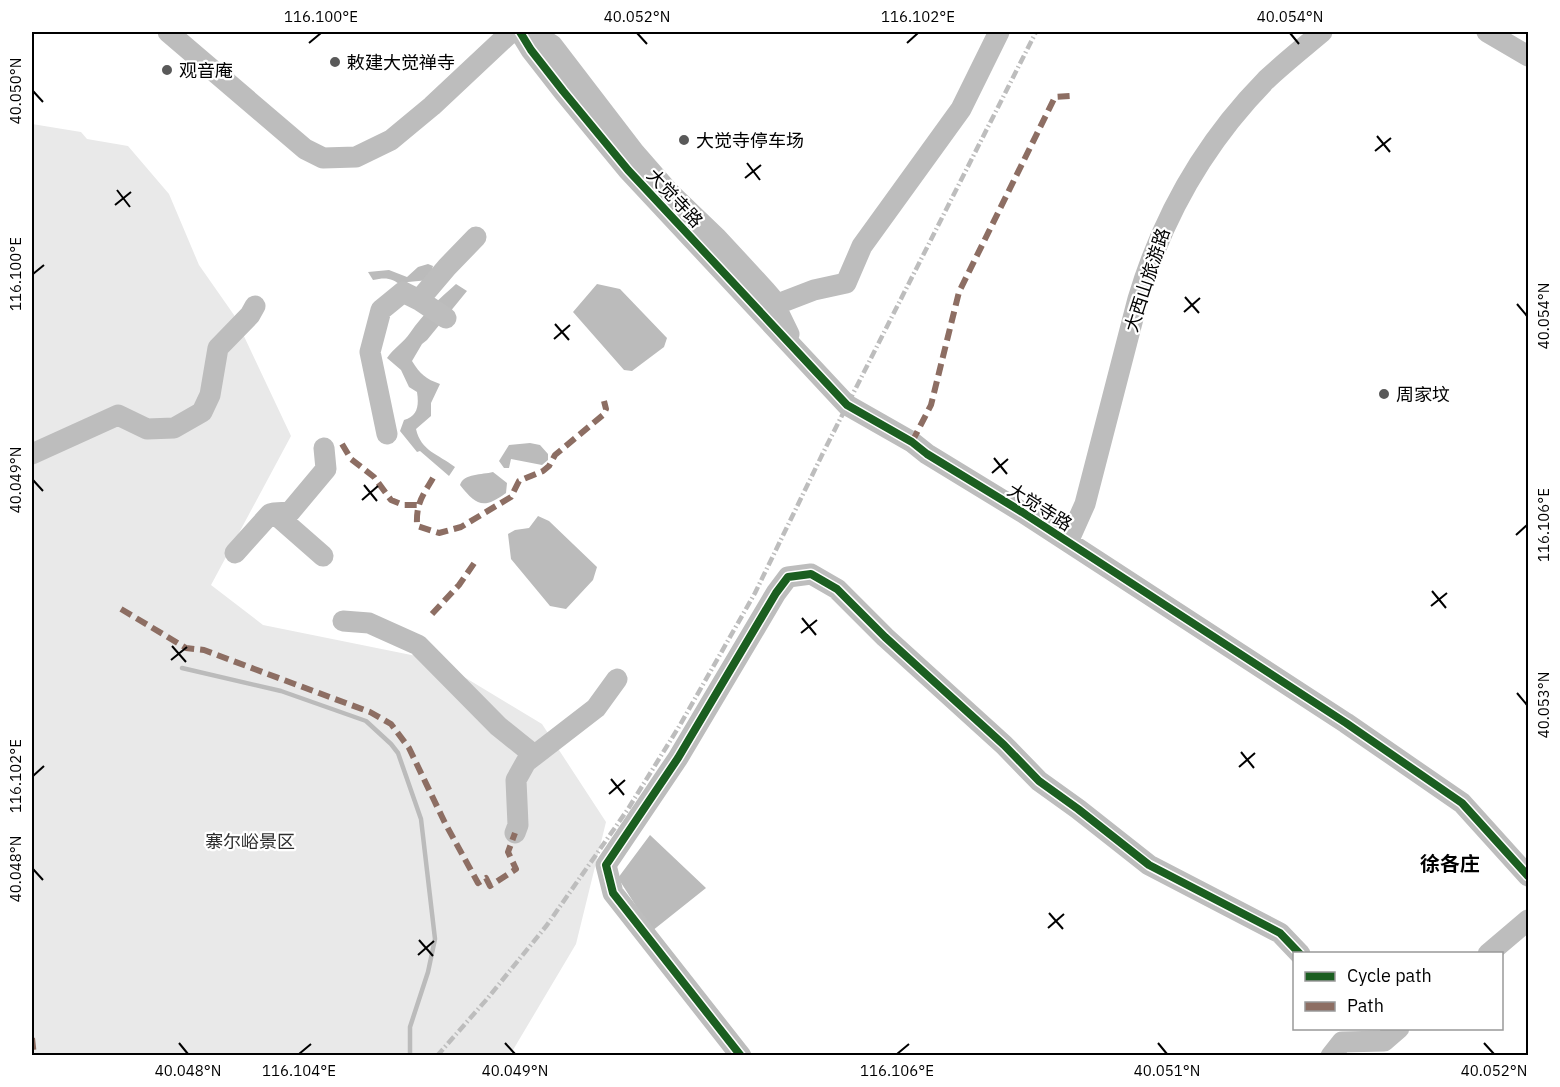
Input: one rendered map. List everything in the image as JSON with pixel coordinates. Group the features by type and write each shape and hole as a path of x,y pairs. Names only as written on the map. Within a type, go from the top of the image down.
{"street":[{"path":"168,32 305,149 323,158 356,156 391,140 432,106 511,32"},
{"name":"大觉寺路","path":"520,32 536,56 628,170 847,405 912,442 1068,542 1346,723 1462,803 1528,876"},
{"name":"大觉寺路","path":"532,32 552,45 634,152 668,191 717,238 765,290 797,350"},
{"path":"775,305 814,290 846,283 862,246 961,109 999,32"},
{"name":"大西山旅游路","path":"1068,542 1085,504 1141,288 1167,218 1185,184 1224,127 1266,80 1322,32"},
{"path":"1487,32 1528,56"},
{"path":"419,300 476,237"},
{"path":"387,434 370,352 381,310 403,292 446,318"},
{"path":"32,454 118,415 147,429 174,428 202,412 210,395 218,348 250,315 255,306"},
{"path":"235,553 270,513 290,512 326,469 324,448"},
{"path":"274,513 323,556"},
{"path":"741,1056 613,893 606,865 678,758 776,593 788,578 811,574 837,589 885,637 1004,745 1039,781 1149,865 1280,933 1298,952"},
{"path":"343,621 369,623 418,645 498,726 534,755"},
{"path":"515,833 518,825 516,780 526,762 596,708 617,679"},
{"path":"1490,952 1528,920"},
{"path":"1331,1056 1342,1042 1356,1035 1384,1041 1398,1030"}],"green space":[{"name":"寨尔峪景区","path":"32,124 81,132 87,139 128,146 169,194 199,265 234,315 291,436 211,585 263,625 436,660 542,724 606,822 576,944 510,1055 32,1055"}],"shaded area":[{"path":"428,264 433,266 429,280 408,282 402,286 389,279 373,280 368,272 389,270 407,277 418,267"},
{"path":"456,284 467,291 422,344 412,361 424,376 440,384 431,403 431,416 416,429 426,447 455,467 449,476 420,451 417,452 400,431 404,420 415,413 418,401 417,392 409,387 401,370 387,358 437,301"},
{"path":"597,284 620,289 667,338 664,347 632,371 624,370 573,312"},
{"path":"530,443 540,445 548,454 548,460 542,465 511,459 509,468 504,468 499,461 509,445"},
{"path":"493,472 507,483 506,493 491,502 476,501 460,485 469,476"},
{"path":"538,516 549,521 597,567 593,580 566,609 550,606 511,559 508,534 515,530 529,528"},
{"path":"650,835 706,888 652,931 618,878"}],"waterway":[{"path":"182,668 281,691 366,721 398,753 421,819 435,939 428,972 410,1027 410,1056"}],"railway":[{"path":"437,1056 547,925 628,809 680,725 755,593 823,453 1036,32"}],"marked path":[{"path":"912,442 931,405 959,292 1055,97 1071,96"},
{"path":"433,478 419,506 417,526 439,533 461,527 511,497 519,481 549,466 555,455 603,415 606,409 604,401"},
{"path":"342,444 351,459 374,477 391,500 403,505 418,505"},
{"path":"432,614 459,585 475,562"},
{"path":"121,609 186,648 204,650 370,712 391,724 409,748 445,823 478,883 486,878 490,886 516,869 508,852 515,833"},
{"path":"32,1038 34,1056"}],"cycle path":[{"path":"520,32 563,91 628,170 847,405 912,442 927,454 1022,512 1346,723 1462,803 1528,876"},
{"path":"741,1056 613,893 606,865 678,758 776,593 788,577 811,574 837,589 885,637 1004,745 1039,781 1149,865 1280,933 1298,952"}],"place":[{"name":"敕建大觉禅寺","path":"335,62"},
{"name":"观音庵","path":"167,70"},
{"name":"大觉寺停车场","path":"684,140"},
{"name":"周家坟","path":"1384,394"}],"district":[{"name":"徐各庄","path":"1450,863"}]}
